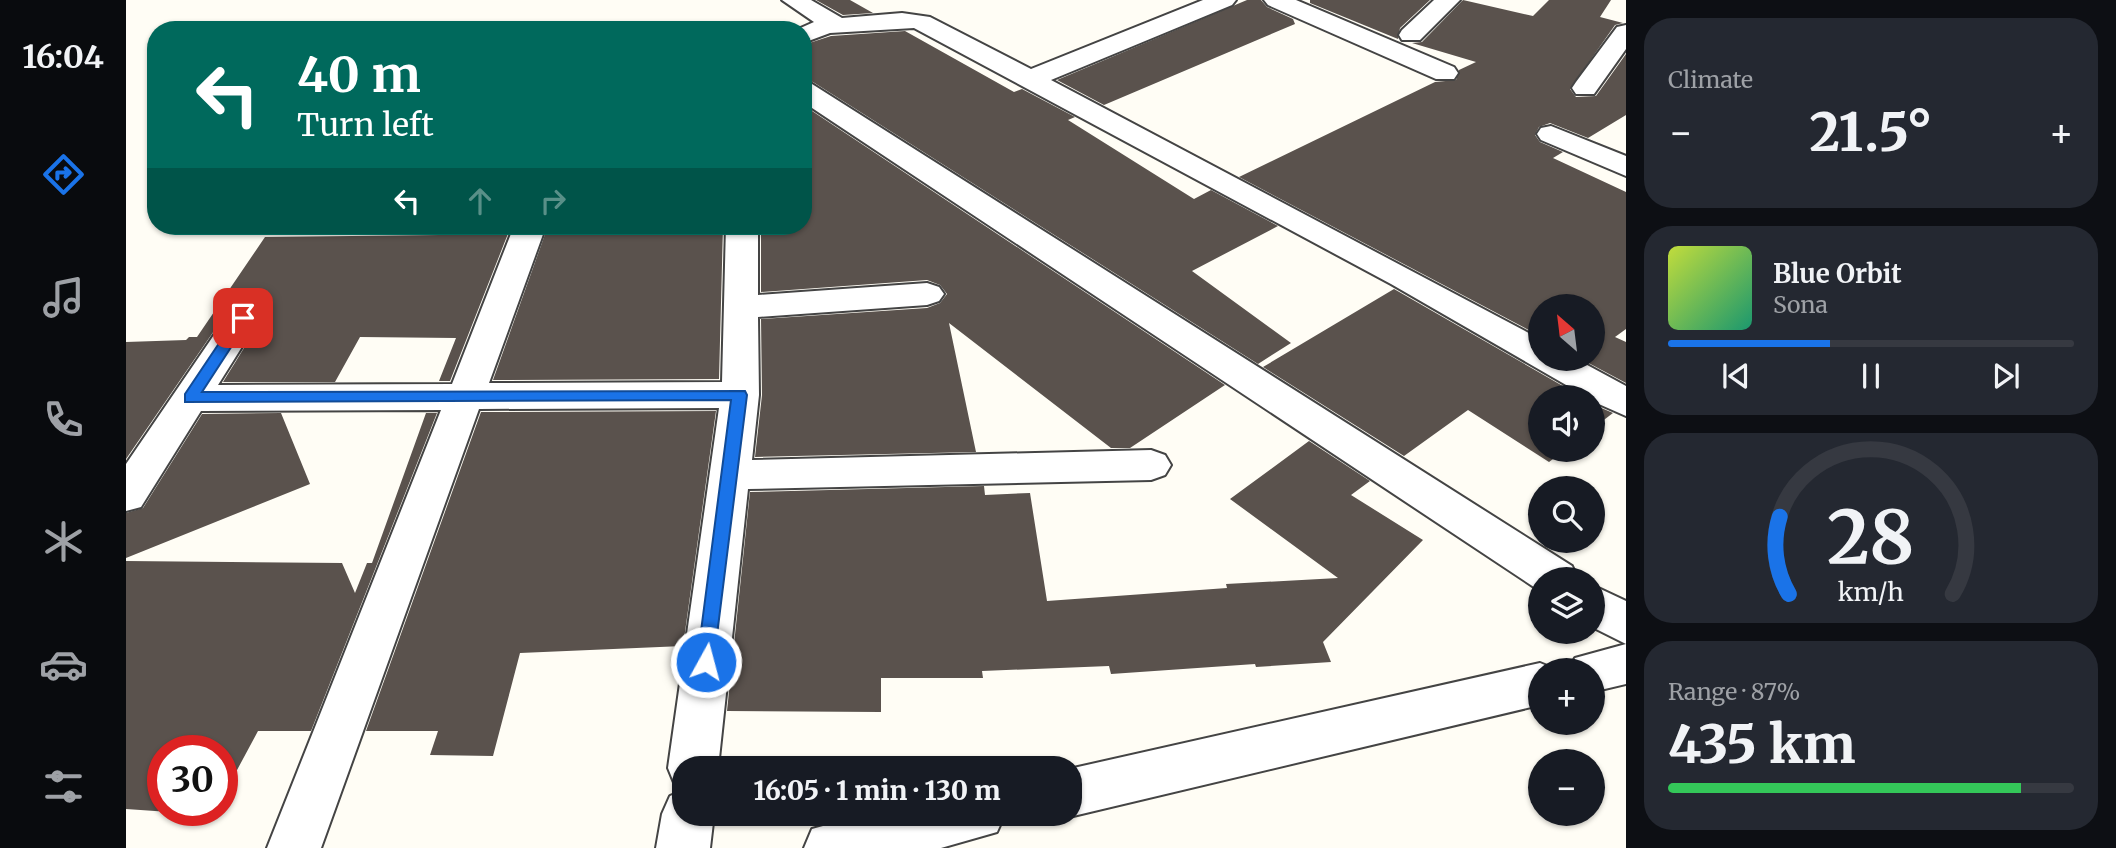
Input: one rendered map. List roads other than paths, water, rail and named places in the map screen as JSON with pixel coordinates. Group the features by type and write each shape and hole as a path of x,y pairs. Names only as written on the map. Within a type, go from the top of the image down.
{"street":[{"path":"794,0 831,20 831,26"},
{"path":"1030,79 1224,0"},
{"path":"1276,0 1445,73"},
{"path":"1411,35 1448,0"},
{"path":"812,33 831,26 915,20 1403,277 1528,348"},
{"path":"1585,88 1626,32"},
{"path":"812,96 1538,567"},
{"path":"1550,134 1626,167"},
{"path":"294,848 527,235"},
{"path":"695,756 740,395 742,235"},
{"path":"741,307 927,294"},
{"path":"126,496 243,318"},
{"path":"1569,371 1626,403"},
{"path":"190,398 740,395"},
{"path":"730,475 1150,465"},
{"path":"1600,658 1618,626"},
{"path":"1082,790 1528,687"},
{"path":"683,848 686,826"},
{"path":"831,848 927,826"}]}
